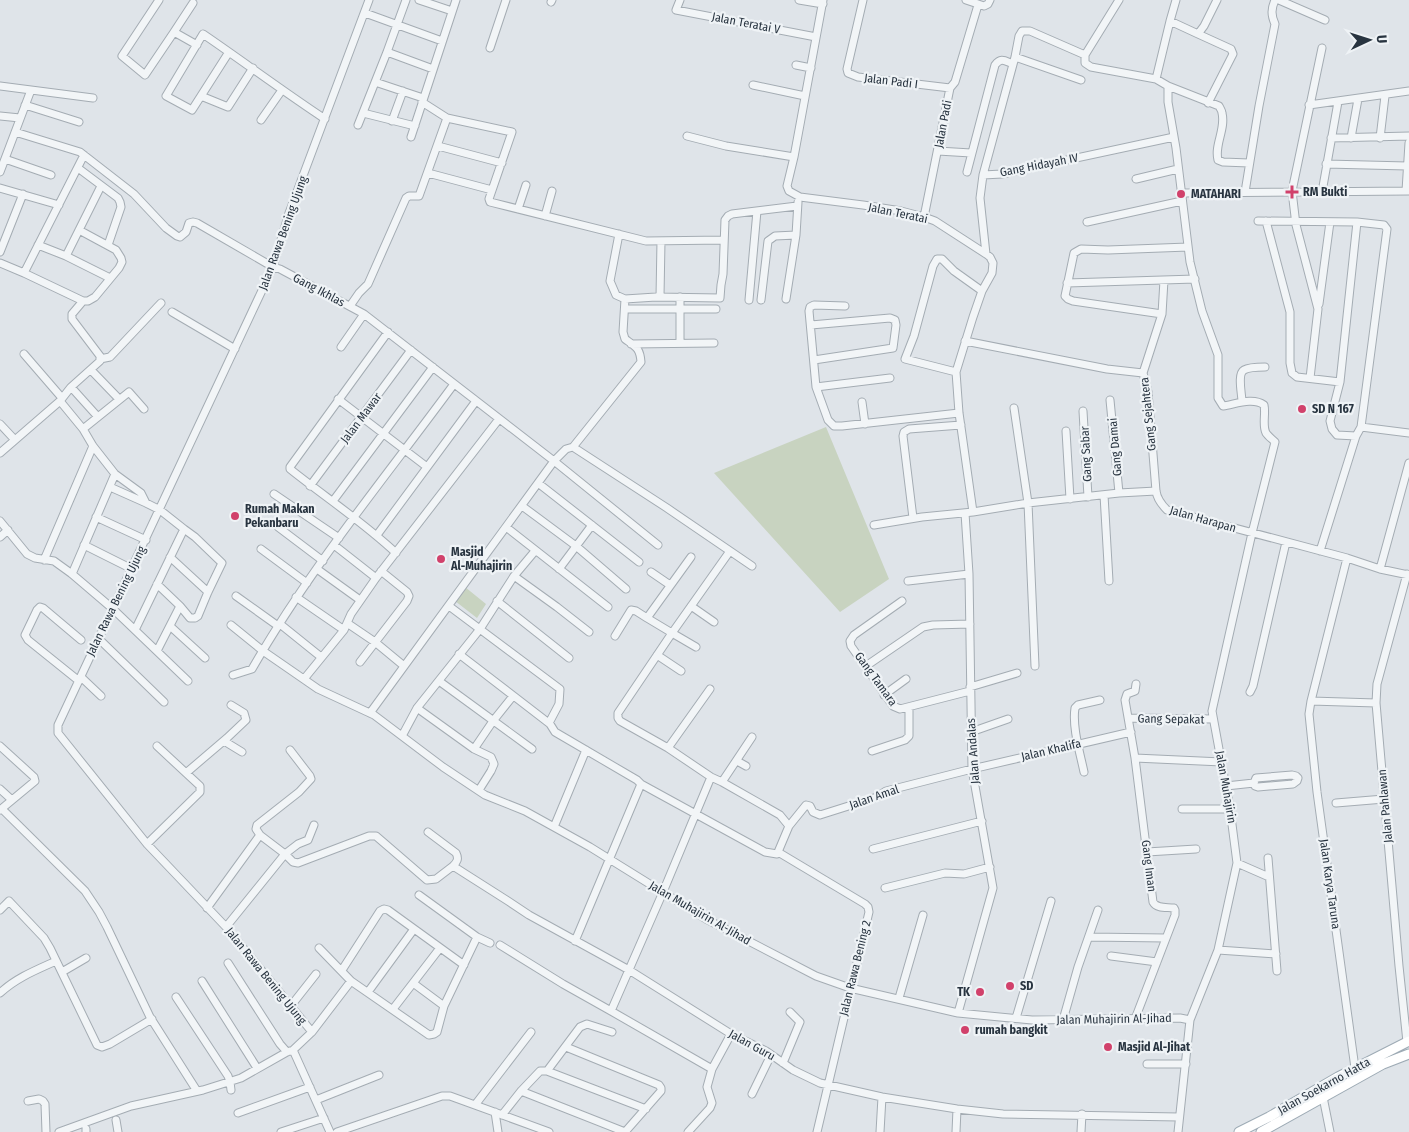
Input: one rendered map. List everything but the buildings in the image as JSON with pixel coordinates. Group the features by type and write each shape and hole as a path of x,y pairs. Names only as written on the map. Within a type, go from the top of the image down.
{"main road":[{"name":"Jalan Soekarno Hatta","path":"1239,1132 1354,1068 1408,1042"},
{"name":"Jalan Soekarno Hatta","path":"1261,1132 1383,1064 1409,1054"},
{"path":"1309,1093 1314,1102"}],"street":[{"path":"159,0 122,56 145,75 193,3"},
{"name":"Jalan Rawa Bening Ujung","path":"58,1132 132,1106 197,1091 241,1078 290,1051 312,1032 226,927 147,844 58,733 58,725 273,267 289,213 369,0"},
{"path":"358,125 406,0"},
{"path":"419,0 452,11"},
{"path":"411,137 456,0"},
{"path":"490,48 506,0"},
{"name":"Jalan Teratai V","path":"680,0 676,10 816,37"},
{"path":"786,299 796,235 797,206 800,197 789,191 787,186 823,2 799,0"},
{"name":"Jalan Padi I","path":"863,0 847,69 848,73 858,77 950,88"},
{"path":"966,0 984,6 990,0"},
{"path":"1119,0 1085,54 1085,63 1090,67 1156,79 1168,86 1219,106 1223,114 1216,154 1218,160 1250,163"},
{"path":"1156,79 1176,0"},
{"path":"1198,34 1217,0"},
{"path":"1245,192 1258,106 1274,24 1272,9 1275,0"},
{"path":"1280,0 1325,20"},
{"name":"Jalan Padi","path":"924,217 950,88 955,82 978,6"},
{"path":"365,13 442,41"},
{"path":"1170,21 1231,48 1233,54 1208,103"},
{"path":"983,174 1019,36 1022,31 1030,31 1085,54"},
{"path":"174,32 196,45"},
{"path":"229,52 192,110 166,96 203,34 253,68 282,90 325,119"},
{"path":"1318,309 1296,221 1292,191 1322,48"},
{"path":"387,52 433,69"},
{"path":"967,172 995,65 999,60 1014,61 1080,80"},
{"path":"796,65 811,68"},
{"path":"201,96 228,107 253,68"},
{"path":"375,82 423,100 447,118 512,131 489,199 490,202 646,241 724,240"},
{"path":"753,85 805,96"},
{"path":"0,86 93,98"},
{"path":"1168,86 1168,102 1188,247 1202,311 1218,355 1218,398 1223,406 1242,402 1240,376 1243,371 1265,367"},
{"path":"0,172 31,90"},
{"path":"260,120 282,90"},
{"path":"392,121 403,91"},
{"path":"1310,105 1409,92"},
{"path":"1380,138 1385,96"},
{"path":"1351,138 1358,99"},
{"path":"1322,192 1330,138 1338,102"},
{"path":"25,105 78,122"},
{"path":"363,113 414,126"},
{"path":"0,116 20,118"},
{"path":"350,306 368,284 406,198 409,196 419,196 447,118"},
{"path":"15,132 72,148 84,155 24,273"},
{"path":"687,136 726,146 794,158"},
{"path":"1330,138 1409,136"},
{"name":"Gang Hidayah IV","path":"986,254 980,198 983,174 1002,174 1174,137"},
{"path":"1087,222 1182,197 1245,192 1407,191 1409,143"},
{"path":"438,146 502,163"},
{"path":"938,151 972,153"},
{"name":"Gang Ikhlas","path":"84,155 134,194 166,228 177,236 180,237 186,232 193,222 197,223 273,267 364,314 554,461 658,545"},
{"path":"5,160 51,175"},
{"path":"1326,164 1407,166"},
{"path":"78,168 118,198 120,202 121,207 108,245"},
{"path":"1136,179 1178,169"},
{"path":"428,173 492,190"},
{"path":"518,209 526,185"},
{"path":"66,256 101,186"},
{"path":"0,188 59,204"},
{"path":"545,216 552,191"},
{"path":"0,252 23,194"},
{"name":"Jalan Teratai","path":"800,197 901,211 924,217 936,221 986,254"},
{"path":"618,234 610,281 616,295 625,299 660,297 720,298 725,220 728,216 797,206"},
{"path":"749,300 757,211"},
{"path":"1320,551 1356,436 1361,427 1387,229 1384,226 1357,222 1262,221 1290,312 1290,363 1292,373 1297,377 1340,382"},
{"path":"1310,378 1330,222"},
{"path":"1356,436 1337,434 1332,429 1330,421 1340,382 1357,222"},
{"path":"0,263 83,301 88,301 95,296 122,262 116,250 78,230"},
{"path":"761,300 768,241 775,236 796,235"},
{"path":"660,297 661,241"},
{"path":"38,245 66,256 110,278"},
{"path":"1162,314 1068,299 1065,296 1074,253 1077,250 1188,247"},
{"path":"969,513 956,372 982,291 992,273 993,263 986,254"},
{"path":"956,372 905,359 914,336 933,266 937,260 942,259 954,271 982,291"},
{"path":"1067,283 1194,279"},
{"name":"Gang Sejahtera","path":"1156,491 1148,392 1143,373 1162,314 1164,280"},
{"path":"680,298 680,343"},
{"path":"574,447 641,362 641,353 625,339 623,332 625,299"},
{"path":"83,301 72,314 72,319 100,356 100,359"},
{"path":"0,453 61,400 100,359 110,357 160,303"},
{"path":"845,306 814,306 810,307 809,311 816,387 828,420 834,426 960,413"},
{"path":"624,310 716,309"},
{"path":"172,312 235,349"},
{"path":"341,347 364,314"},
{"path":"811,325 890,318 895,320 896,325 893,348 814,360"},
{"path":"388,332 338,399 290,469 376,535 396,553"},
{"path":"965,341 1107,369 1143,373"},
{"path":"631,344 714,343"},
{"name":"Jalan Mawar","path":"310,486 411,350"},
{"path":"24,354 83,428 93,446 115,474 141,493 146,503"},
{"path":"333,501 433,367"},
{"path":"91,370 119,399"},
{"path":"816,387 890,378"},
{"path":"233,675 252,669 296,597 454,384"},
{"path":"71,388 98,416"},
{"path":"83,428 130,392 144,409"},
{"path":"338,399 427,468"},
{"name":"Gang Damai","path":"1110,400 1119,493"},
{"path":"376,535 476,401"},
{"path":"862,402 865,424"},
{"name":"Jalan Muhajirin","path":"1178,1132 1190,1020 1218,950 1237,863 1230,809 1212,711 1252,533 1275,442 1274,439 1266,434 1264,406 1260,403 1242,402"},
{"path":"1014,408 1028,503 1036,666"},
{"name":"Gang Sabar","path":"1083,411 1088,497"},
{"path":"304,679 346,626 351,614 381,570 499,419"},
{"path":"0,424 15,440"},
{"path":"913,518 902,436 904,432 908,429 961,425"},
{"path":"1361,427 1409,433"},
{"path":"1066,431 1070,499"},
{"path":"44,560 93,446"},
{"path":"370,713 554,461 566,448 574,447 752,566"},
{"path":"1380,569 1409,463"},
{"path":"72,574 115,474"},
{"path":"538,483 639,562"},
{"path":"110,488 160,510 195,537 222,563 198,616 195,618 190,618 157,584"},
{"path":"874,525 913,518 969,513 1028,503 1156,491"},
{"name":"Jalan Harapan","path":"1156,491 1157,497 1167,510 1347,558 1380,569 1408,574"},
{"path":"274,494 339,538"},
{"path":"1104,495 1109,581"},
{"path":"522,506 576,546 626,589"},
{"name":"Jalan Andalas","path":"958,1013 993,888 972,769 969,513"},
{"path":"96,517 146,540"},
{"path":"0,521 27,554 35,558 54,561 72,574 113,609 188,681"},
{"path":"559,569 592,525"},
{"path":"278,527 323,561"},
{"path":"506,527 608,607"},
{"path":"135,630 184,529"},
{"path":"0,537 8,530"},
{"path":"1250,692 1253,686 1286,542"},
{"path":"334,545 376,578"},
{"path":"84,546 132,569"},
{"path":"261,549 307,583"},
{"path":"402,736 417,708 480,628 514,576 535,551"},
{"path":"459,654 549,723 556,732 641,784 765,852 777,854 789,826 780,815 711,777 618,718 618,713 656,655 730,551"},
{"path":"170,557 208,592"},
{"path":"647,618 691,557"},
{"name":"Jalan Karya Taruna","path":"1347,558 1308,714 1354,1068"},
{"path":"317,569 360,600"},
{"path":"360,662 409,596 407,592 381,570"},
{"path":"651,572 670,585"},
{"path":"908,581 969,574"},
{"name":"Jalan Pahlawan","path":"1408,574 1377,684 1376,703 1399,966 1408,1042"},
{"path":"514,576 588,632"},
{"path":"236,596 322,657"},
{"path":"296,597 374,642 404,666"},
{"path":"497,601 569,658"},
{"name":"Gang Tamara","path":"902,601 854,635 850,641 851,646 884,695 896,708 909,708 1017,673"},
{"path":"157,651 180,606"},
{"path":"449,606 560,689 559,704 549,723"},
{"path":"691,606 714,622"},
{"path":"81,640 40,607 26,635 28,640 101,696"},
{"path":"615,636 632,610 696,647"},
{"path":"866,666 923,627 970,624"},
{"name":"Jalan Muhajirin Al-Jihad","path":"230,625 263,651 318,689 370,713 485,795 525,811 706,919 816,976 850,988 958,1013 1032,1020 1180,1018 1190,1020"},
{"path":"170,626 205,658"},
{"path":"98,638 164,702"},
{"path":"656,655 681,671"},
{"path":"884,695 906,679"},
{"path":"440,681 532,749"},
{"name":"Gang Iman","path":"1135,1019 1175,915 1174,908 1155,906 1153,902 1126,696 1134,691 1136,684"},
{"path":"668,748 710,689"},
{"path":"474,749 492,721 513,696"},
{"path":"1084,772 1078,744 1075,708 1078,705 1100,700"},
{"path":"1311,700 1376,703"},
{"path":"186,773 246,720 244,713 232,705"},
{"path":"417,708 474,749 491,757 494,764 479,790"},
{"path":"872,751 906,740 909,736 909,708"},
{"name":"Gang Sepakat","path":"1129,718 1213,719"},
{"path":"971,732 1008,719"},
{"name":"Jalan Khalifa","path":"972,769 1131,732"},
{"path":"722,782 752,737"},
{"path":"224,741 242,752"},
{"path":"0,746 35,779 34,783 1,810 84,891 99,912 152,1019 197,1091"},
{"path":"147,844 200,792 200,786 157,746"},
{"path":"290,750 311,779 299,792 258,825 256,829 260,835 293,862 298,863 369,836 376,836 427,880 436,879 453,866 457,861 457,856 456,853 428,832"},
{"path":"554,827 586,750"},
{"path":"1135,758 1222,762"},
{"path":"737,761 746,766"},
{"name":"Jalan Amal","path":"789,826 806,805 810,806 813,812 820,815 877,797 886,791 972,769"},
{"path":"1292,775 1298,778 1293,784 1258,787 1254,783 1256,778 1292,775"},
{"path":"612,1010 711,777"},
{"path":"1226,786 1254,783"},
{"path":"575,941 641,784"},
{"path":"0,789 12,800"},
{"path":"1336,803 1384,799"},
{"path":"1182,809 1230,809"},
{"path":"873,848 982,821"},
{"path":"226,927 285,854 298,844 308,840 314,825"},
{"path":"207,908 260,835"},
{"path":"1147,852 1196,849"},
{"name":"Jalan Rawa Bening 2","path":"778,852 865,904 869,912 817,1132"},
{"path":"1268,858 1277,970"},
{"path":"1237,863 1269,877"},
{"name":"Jalan Guru","path":"453,866 529,915 629,970 731,1034 771,1054 793,1070 820,1083 882,1097 957,1109 1004,1114 1179,1117"},
{"path":"885,888 945,873 964,874 990,867"},
{"path":"419,895 477,937 490,943"},
{"path":"1016,1018 1051,900"},
{"path":"0,910 9,901 44,938 97,1045 102,1047 110,1044 152,1019"},
{"path":"342,970 380,912 384,909 464,965"},
{"path":"1063,1020 1098,910"},
{"path":"899,998 923,915"},
{"path":"368,992 414,929"},
{"path":"1089,936 1166,938"},
{"path":"319,948 351,981 429,1035 437,1032 444,1006 477,937"},
{"path":"500,945 563,984 612,1010 712,1069"},
{"path":"393,1009 440,948"},
{"path":"1218,950 1276,954"},
{"path":"1111,956 1157,962"},
{"path":"62,972 86,958"},
{"path":"0,993 10,983 56,961"},
{"path":"228,963 280,1044 290,1051 310,1087 330,1132"},
{"path":"290,1007 316,974"},
{"path":"202,980 257,1068"},
{"path":"312,1032 351,981"},
{"path":"413,982 444,1006"},
{"path":"176,997 230,1082 231,1090"},
{"path":"783,1063 800,1022 790,1012"},
{"path":"547,1071 583,1025 587,1024 612,1032"},
{"path":"475,1105 531,1032"},
{"path":"688,1132 710,1108 712,1102 707,1087 712,1069 731,1034"},
{"path":"521,1091 625,1132 662,1091 659,1085 566,1047"},
{"path":"752,1094 771,1054"},
{"path":"1147,1064 1186,1064"},
{"path":"502,1115 540,1071 547,1071 646,1109"},
{"path":"316,1100 379,1075"},
{"path":"238,1113 310,1087"},
{"path":"337,1132 442,1096 450,1096 549,1132"},
{"path":"880,1132 882,1097"},
{"path":"1323,1097 1330,1132"},
{"path":"28,1101 39,1099 45,1104 46,1132"},
{"path":"956,1132 957,1109"},
{"path":"495,1112 498,1132"},
{"path":"1081,1132 1082,1114"},
{"path":"281,1132 302,1129 324,1118"},
{"path":"116,1120 118,1132"}],"green space":[{"path":"826,427 889,579 840,612 714,473"},
{"path":"465,587 486,604 477,618 455,601"}],"place":[{"name":"RM Bukti","path":"1292,192"},
{"name":"MATAHARI","path":"1181,194"},
{"name":"SD N 167","path":"1302,409"},
{"name":"Rumah Makan Pekanbaru","path":"235,516"},
{"name":"Masjid Al-Muhajirin","path":"441,559"},
{"name":"SD","path":"1010,986"},
{"name":"TK","path":"980,992"},
{"name":"rumah bangkit","path":"965,1030"},
{"name":"Masjid Al-Jihat","path":"1108,1047"}]}
